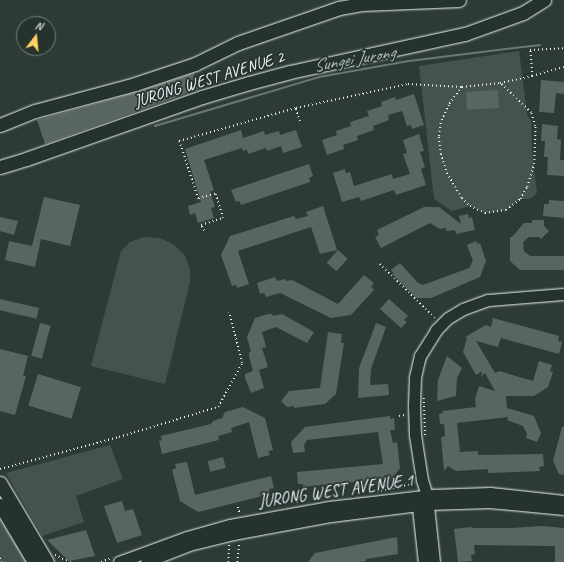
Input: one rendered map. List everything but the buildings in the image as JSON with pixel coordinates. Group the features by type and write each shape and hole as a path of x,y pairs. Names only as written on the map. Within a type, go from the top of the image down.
{"main road":[{"name":"JURONG WEST AVENUE 2","path":"0,125 35,111 135,84 195,64 238,44 339,8 362,4 459,0"},
{"name":"JURONG WEST AVENUE 2","path":"0,167 26,160 202,97 249,83 290,72 465,34 523,13 544,0"},
{"path":"0,483 39,546 47,562"},
{"path":"0,505 34,562"},
{"path":"39,546 57,562"}],"street":[{"path":"424,562 422,480 415,435 414,406 415,371 420,356 436,330 448,318 463,310 488,300 564,294"},
{"name":"JURONG WEST AVENUE 1","path":"116,560 230,525 329,507 490,493 564,501"},
{"path":"423,500 434,562"},
{"name":"JURONG WEST AVENUE 1","path":"146,562 189,545 233,534 290,522 423,500 492,502 564,509"}],"path":[{"path":"532,76 530,50 564,48"},
{"path":"204,231 201,225 223,218 215,194 198,199 179,141 296,108 408,84 462,87 500,83 564,67"},
{"path":"462,87 449,105 441,123 439,137 441,154 447,172 462,198 470,206 485,213 506,210 520,198 527,187 534,164 536,126 531,113 518,98 500,83"},
{"path":"296,108 301,124"},
{"path":"380,264 415,300 438,320"},
{"path":"0,469 119,437 218,407 242,363 229,313"},
{"path":"424,398 425,441"},
{"path":"399,416 409,415"},
{"path":"367,493 409,486 411,483 412,470"},
{"path":"293,506 299,505 296,494"},
{"path":"273,497 275,510 281,509"},
{"path":"238,507 241,518"},
{"path":"228,562 233,534"},
{"path":"233,534 240,544 237,562"},
{"path":"0,558 2,562"},
{"path":"100,562 116,560"}],"shaded area":[{"path":"519,51 527,114 531,121 532,150 537,193 530,199 520,199 506,210 485,213 470,206 452,211 434,199 419,66"},
{"path":"144,237 160,238 173,244 184,254 190,268 190,282 165,384 91,366 121,251 130,242"},
{"path":"110,445 123,479 76,496 84,522 42,536 6,473"},
{"path":"0,516 28,562 0,562"}],"waterway":[{"name":"Sungei Jurong","path":"155,126 319,77 409,61 540,45"}]}
